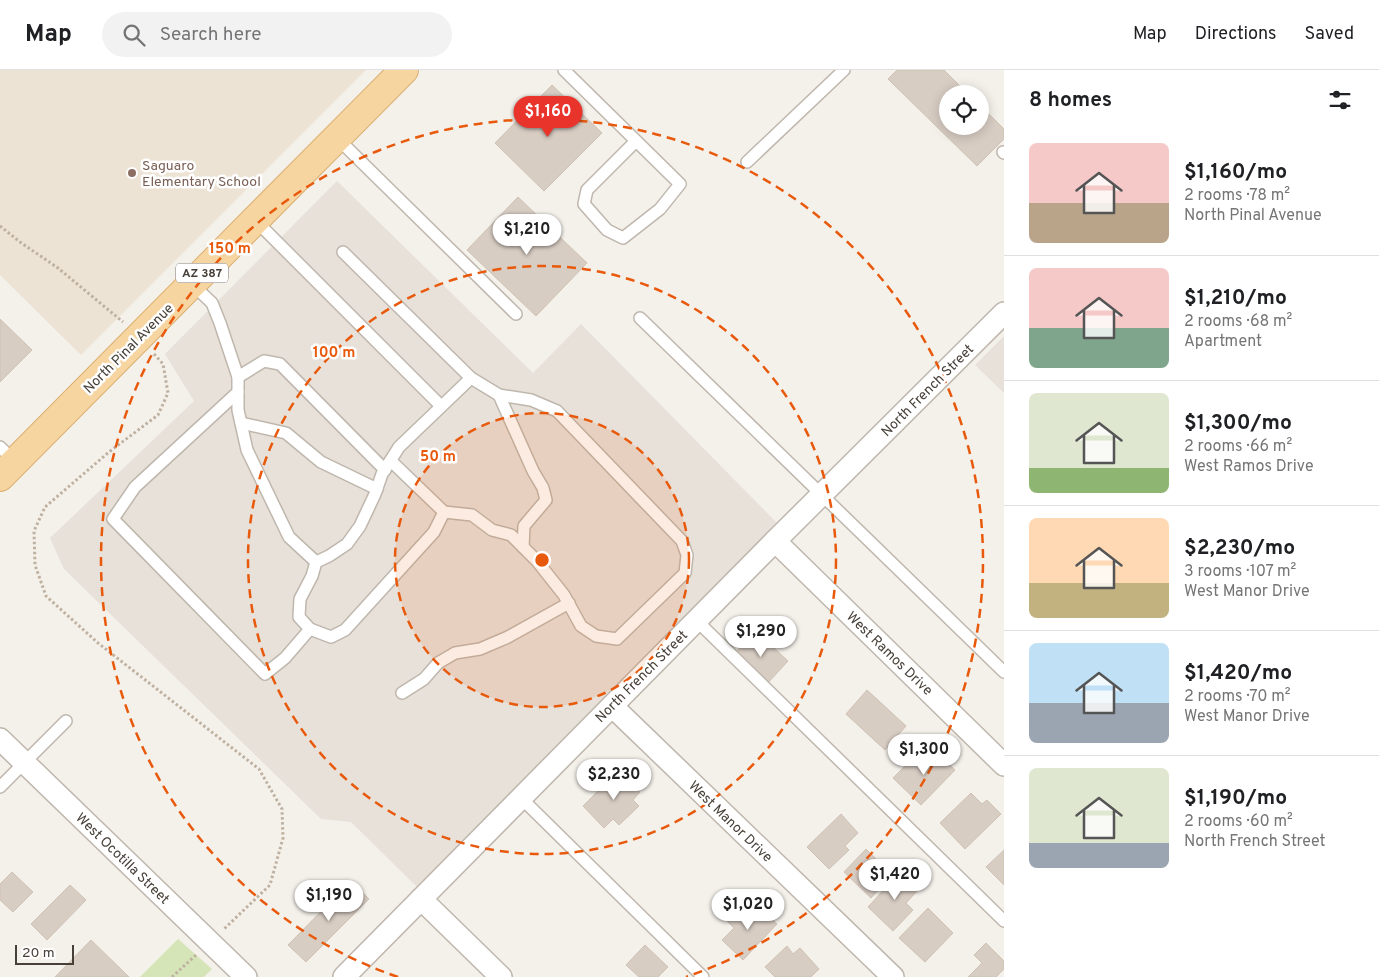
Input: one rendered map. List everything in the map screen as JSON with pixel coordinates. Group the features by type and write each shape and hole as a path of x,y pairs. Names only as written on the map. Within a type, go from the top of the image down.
{"main road":[{"name":"North Pinal Avenue","path":"5,462 140,336 404,70"}],"street":[{"name":"North French Street","path":"344,977 775,541 1004,313"},
{"name":"West Ramos Drive","path":"775,541 1004,765"},
{"name":"West Manor Drive","path":"612,706 893,977"},
{"name":"West Ocotilla Street","path":"0,738 246,977"},
{"path":"421,899 501,977"}],"lane":[{"path":"564,70 680,184 660,209 623,238 607,230 584,204 587,190 636,141"},
{"path":"747,162 844,70"},
{"path":"336,138 516,314"},
{"path":"254,220 441,406"},
{"path":"238,377 264,361 280,364 388,465 444,512 472,515 492,530 511,535 537,561 564,595 581,626 596,636 617,638 685,574 687,555 682,541 557,411 531,400 500,395 471,378 343,252"},
{"path":"191,284 212,304 220,323 238,377 238,410 247,450 289,537 316,562"},
{"path":"640,318 1004,672"},
{"path":"444,512 434,532 345,630 331,637 310,629 299,617 300,599 312,576 316,562 347,544 360,526 388,465 399,447 471,378"},
{"path":"238,392 135,487 113,519 265,674 285,658 310,629"},
{"path":"500,395 532,471 543,488 546,500 524,526 523,547"},
{"path":"241,422 286,433 321,462 377,489"},
{"path":"402,694 424,679 438,663 455,653 480,649 508,637 569,603"},
{"path":"696,621 1004,921"},
{"path":"0,787 66,722"},
{"path":"521,798 703,977"}],"path":[{"path":"0,226 58,268 140,336 163,364 168,393 158,415 109,452 45,507 34,531 35,565 46,596 98,643 259,770 282,809 283,838 270,885 172,977"}],"shaded area":[{"name":"Saguaro Elementary School","path":"0,70 366,70 81,355 0,275"},
{"path":"337,181 533,373 581,324 778,524 417,887 351,822 321,819 64,569 50,538 194,401 165,354"},
{"path":"1004,336 1004,393 975,365"}],"green space":[{"path":"178,939 212,969 204,977 140,977"}],"building":[{"path":"897,70 944,70 959,85 939,85 939,129 888,79"},
{"path":"552,85 602,133 544,191 495,143"},
{"path":"989,114 1004,129 1004,139 977,166 945,135 989,135"},
{"path":"518,197 587,263 536,316 467,250"},
{"path":"0,319 32,350 0,382"},
{"path":"756,631 788,661 766,685 734,654"},
{"path":"867,690 906,726 885,750 846,714"},
{"path":"923,748 936,762 941,756 955,770 921,805 893,778"},
{"path":"619,770 640,792 633,800 639,806 619,825 613,819 604,828 583,806"},
{"path":"971,793 982,804 987,800 1001,814 965,849 940,823"},
{"path":"841,814 858,833 845,846 849,850 829,869 807,847"},
{"path":"866,849 881,864 877,868 888,879 871,898 844,872"},
{"path":"1004,850 1004,885 986,867"},
{"path":"901,871 919,889 906,903 913,910 893,931 868,907"},
{"path":"12,872 33,892 13,912 0,900 0,884"},
{"path":"351,881 369,899 306,962 288,945"},
{"path":"70,885 86,900 47,940 31,924"},
{"path":"745,903 759,917 764,911 777,924 743,960 722,940 734,928 727,921"},
{"path":"928,908 953,933 925,962 899,938"},
{"path":"91,940 129,977 55,977"},
{"path":"986,943 1004,961 1004,969 996,977 968,977 982,963 974,955"},
{"path":"645,945 668,967 658,977 639,977 626,965"},
{"path":"787,946 793,954 800,948 819,969 811,977 775,977 765,967"}],"place":[{"name":"Saguaro Elementary School","path":"132,173"}]}
